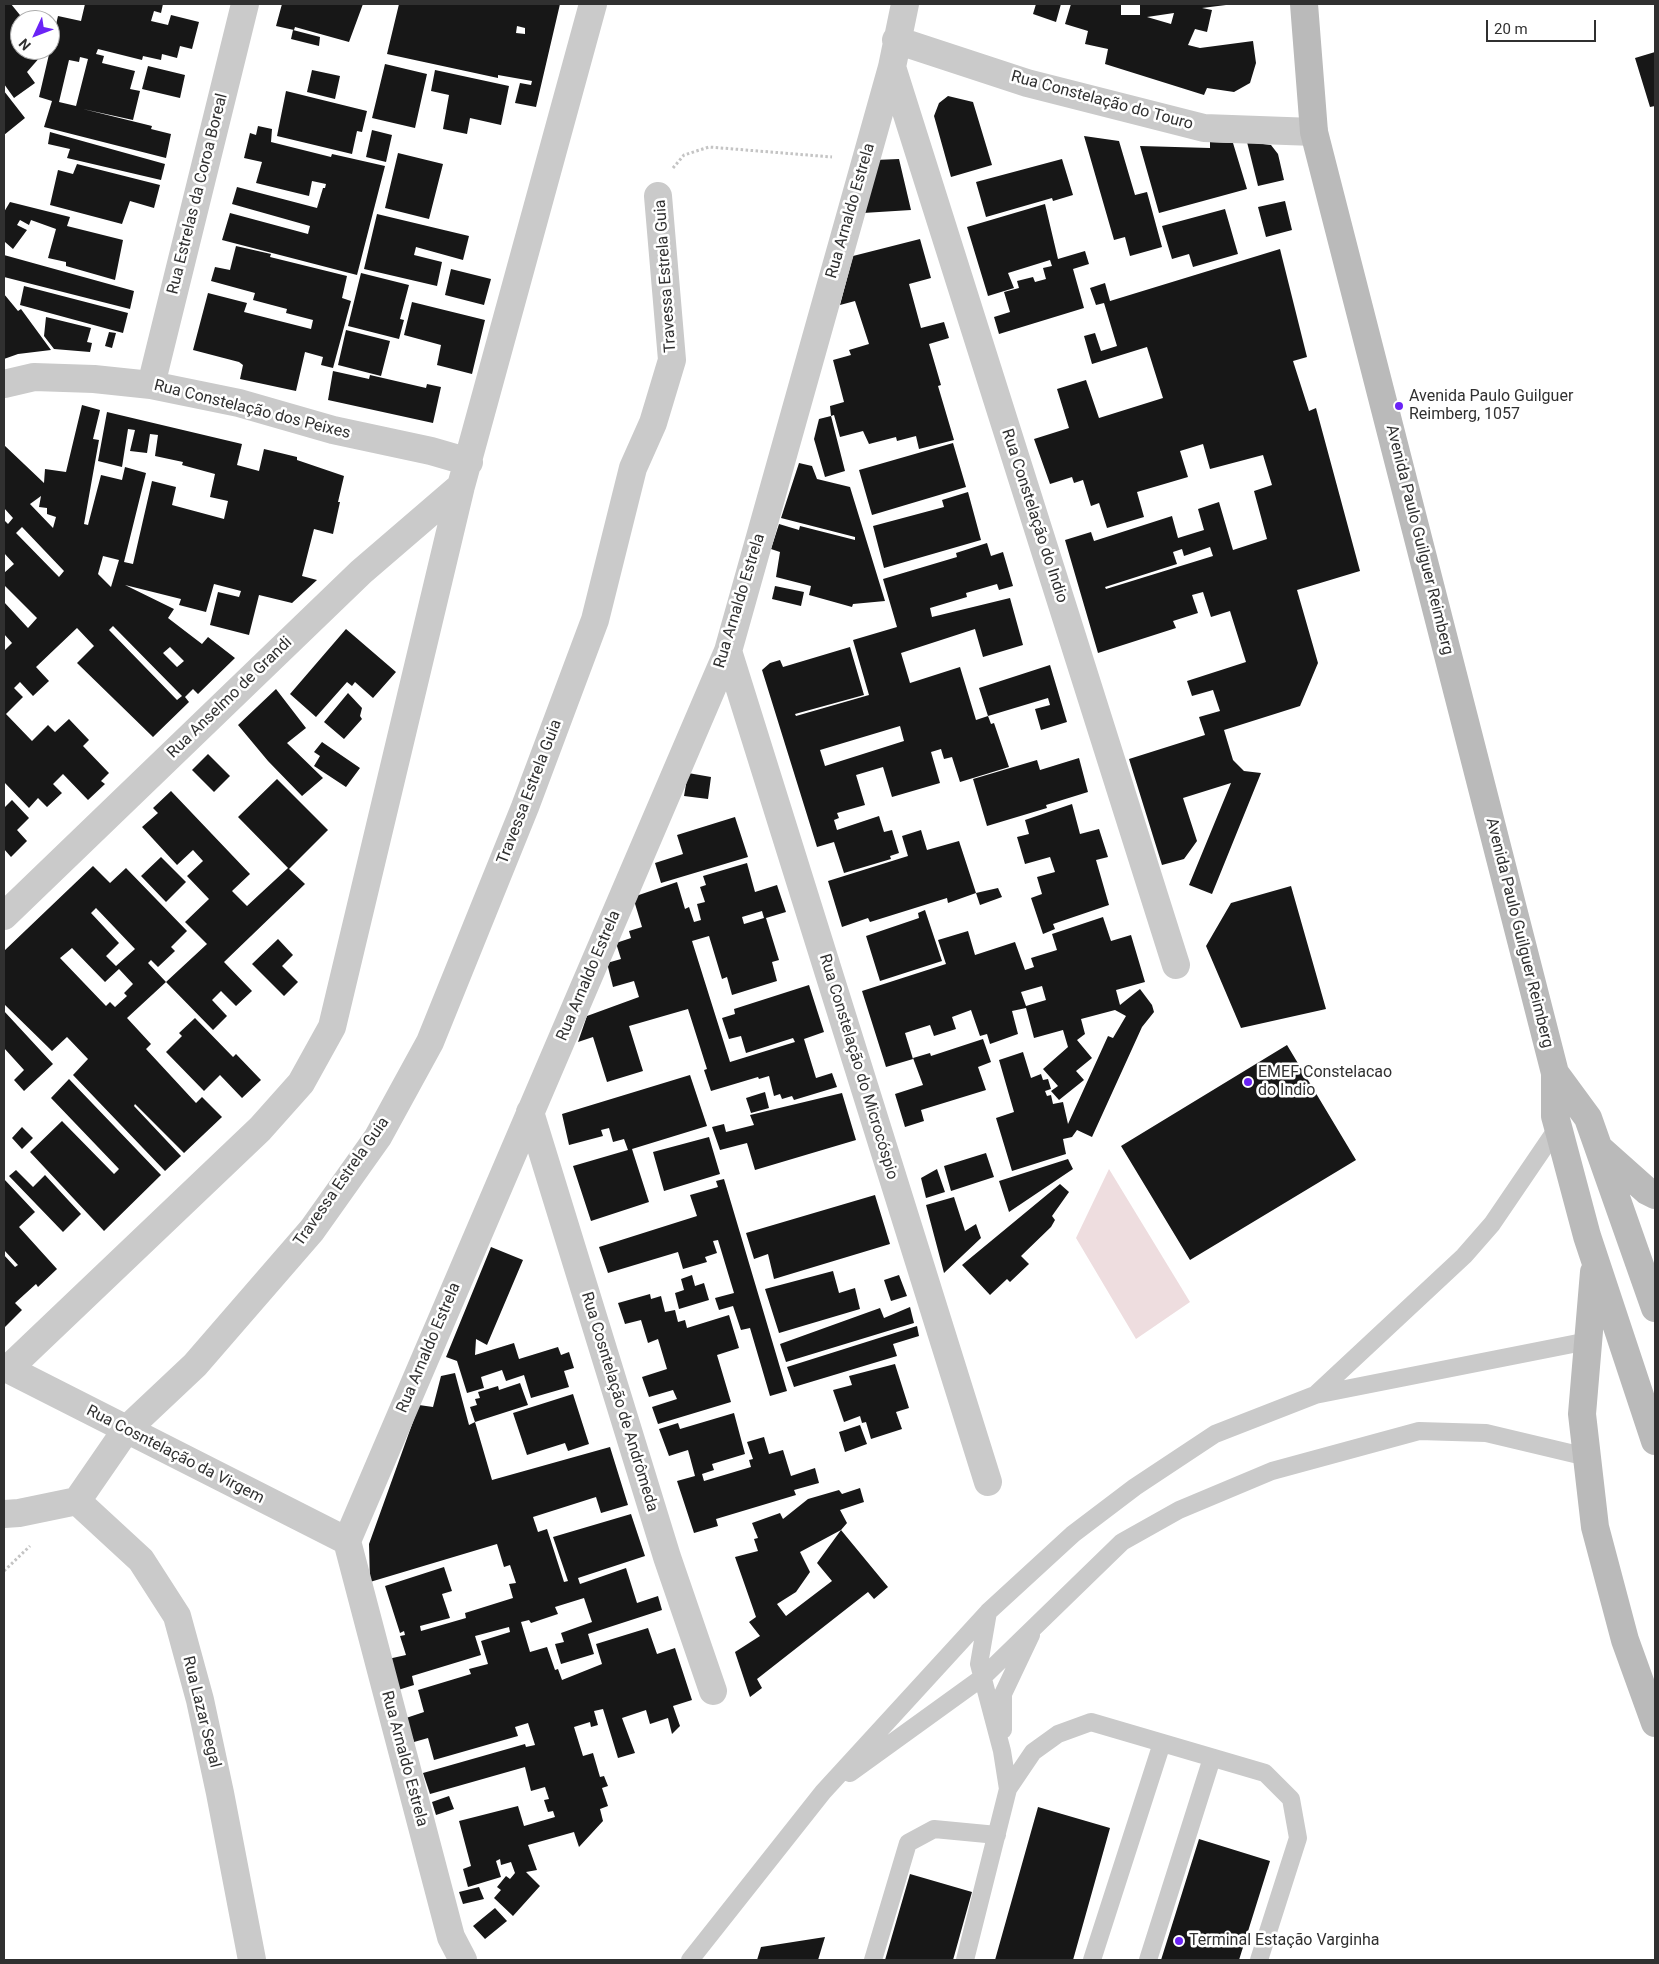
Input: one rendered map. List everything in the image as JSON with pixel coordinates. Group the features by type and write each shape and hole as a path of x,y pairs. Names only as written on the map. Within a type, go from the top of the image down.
{"main road":[{"name":"Avenida Paulo Guilguer Reimberg","path":"1304,4 1314,132 1555,1073 1555,1116 1595,1258 1655,1441"},
{"name":"Avenida Paulo Guilguer Reimberg","path":"1555,1073 1588,1118 1655,1305"},
{"path":"1599,1148 1647,1191 1655,1195"},
{"path":"1595,1258 1582,1414 1595,1527 1625,1640 1655,1723"},
{"path":"1588,1341 1655,1305"}],"street":[{"name":"Rua Estrelas da Coroa Boreal","path":"151,384 245,4"},
{"path":"6,1368 260,1129 301,1083 332,1027 465,474 593,4"},
{"name":"Rua Arnaldo Estrela","path":"457,1949 347,1541 728,651 892,67 896,40 905,4"},
{"name":"Rua Constelação do Touro","path":"896,40 1027,83 1204,128 1314,132"},
{"name":"Rua Constelação do Indio","path":"892,67 1176,965"},
{"name":"Travessa Estrela Guia","path":"77,1501 126,1430 195,1366 312,1230 378,1137 430,1042 526,807 595,620 634,468 653,423 672,360 658,196"},
{"name":"Rua Constelação dos Peixes","path":"4,384 34,377 94,379 151,384 239,403 333,430 431,451 465,474"},
{"name":"Rua Anselmo de Grandi","path":"4,916 465,474"},
{"name":"Rua Constelação do Microcóspio","path":"728,651 988,1482"},
{"name":"Rua Cosntelação de Andrômeda","path":"530,1112 667,1556 713,1690"},
{"name":"Rua Cosntelação da Virgem","path":"6,1368 347,1541"},
{"path":"4,1514 19,1513 77,1501"},
{"name":"Rua Lazar Segal","path":"77,1501 141,1560 177,1616 200,1700 252,1960"}],"lane":[{"path":"1315,1395 1464,1256 1492,1224 1558,1127"},
{"path":"690,1960 823,1792 988,1612 1073,1534 1135,1487 1215,1434 1315,1395 1588,1341"},
{"path":"823,1792 983,1677 1122,1542 1179,1510 1272,1471 1420,1431 1486,1433 1587,1457"},
{"path":"988,1612 979,1664 1002,1751 1008,1789"},
{"path":"1002,1751 1003,1694 1036,1624"},
{"path":"965,1960 1008,1789 1033,1752 1058,1734 1091,1722 1265,1773 1291,1799 1298,1838 1259,1960"},
{"path":"1092,1960 1162,1743"},
{"path":"1148,1960 1212,1758"},
{"path":"873,1960 908,1843 934,1829 997,1835"}],"path":[{"name":"Travessa Estrela Guia","path":"658,196 669,173 684,156 708,148 865,160"}],"shaded area":[{"path":"1109,1169 1190,1302 1136,1339 1076,1238"}],"building":[{"path":"4,4 11,4 16,10 10,10 10,60 38,60 27,72 35,83 14,98 4,84"},
{"path":"85,4 163,4 161,13 154,11 151,21 168,25 171,15 199,22 192,49 180,46 177,58 162,54 161,60 143,56 142,60 98,49 96,54 104,56 102,63 135,71 130,89 140,91 133,120 83,109 152,126 151,129 171,134 166,158 44,127 52,101 39,97 48,60 60,60 60,16 81,21","holes":["80,57 88,59 76,106 59,102 69,60 79,62"]},
{"path":"282,4 363,4 349,42 295,27 294,30 276,26"},
{"path":"399,4 560,4 536,107 515,103 520,83 531,85 532,81 498,75 498,78 387,54","holes":["517,26 525,28 525,34 516,33"]},
{"path":"1036,4 1061,4 1056,22 1033,14"},
{"path":"1071,4 1121,4 1121,15 1140,15 1140,4 1234,4 1202,8 1212,10 1207,32 1195,29 1188,45 1200,48 1253,41 1256,63 1250,83 1234,92 1207,88 1204,95 1105,64 1108,49 1085,44 1088,31 1065,24","holes":["1174,13 1171,24 1147,17"]},
{"path":"293,30 320,37 319,46 291,39"},
{"path":"1655,52 1655,106 1650,107 1635,58"},
{"path":"385,64 427,74 415,128 372,118"},
{"path":"148,66 185,75 180,98 142,89"},
{"path":"312,70 340,76 335,99 307,92"},
{"path":"435,70 509,86 501,125 470,118 467,134 443,129 449,95 431,91"},
{"path":"4,91 25,118 4,135"},
{"path":"286,91 367,111 362,132 357,131 352,154 277,136"},
{"path":"948,96 973,102 992,165 951,177 934,116 939,103"},
{"path":"258,126 272,129 271,142 331,157 332,154 385,166 357,275 222,240 230,213 308,234 310,226 232,204 237,187 317,208 323,188 325,188 326,184 312,181 309,196 256,183 262,162 244,158 250,133 256,135"},
{"path":"372,130 392,135 386,162 366,157"},
{"path":"50,132 165,164 161,180 67,158 70,149 48,144"},
{"path":"1084,136 1119,141 1135,195 1147,192 1162,247 1130,256 1125,237 1114,240"},
{"path":"1210,142 1233,143 1247,189 1159,213 1140,146 1210,148"},
{"path":"1247,142 1271,145 1278,154 1284,180 1258,186"},
{"path":"398,153 443,164 429,219 385,208"},
{"path":"899,159 911,210 863,213 875,160"},
{"path":"1062,159 1073,195 1053,201 1052,198 986,217 976,182"},
{"path":"77,164 160,185 154,208 130,201 122,224 50,205 58,170 73,174"},
{"path":"1285,201 1292,230 1266,237 1258,207"},
{"path":"10,202 70,217 67,226 123,240 115,280 66,266 66,262 48,258 56,229 31,220 29,225 20,220 17,225 27,230 13,249 5,242 4,244 4,212"},
{"path":"1045,204 1058,259 1085,251 1089,264 1073,269 1084,308 999,334 994,317 1010,312 1004,292 1019,288 1017,281 1033,277 1035,282 1046,279 1043,268 1052,266 1050,260 1008,273 1014,288 988,296 967,227"},
{"path":"1225,209 1238,254 1193,267 1189,254 1172,259 1162,226"},
{"path":"377,214 469,236 463,260 416,247 414,255 442,262 437,286 364,269"},
{"path":"920,239 931,278 909,284 921,328 944,322 949,338 929,344 941,385 938,386 954,440 919,449 916,436 897,441 896,437 869,444 863,431 840,437 834,415 831,416 830,406 844,402 833,360 851,355 849,350 869,344 855,301 840,305 853,256"},
{"path":"236,246 271,254 270,257 347,276 342,298 351,301 333,368 321,365 323,357 305,352 296,391 240,379 243,365 239,362 193,350 208,293 247,303 244,312 311,329 313,320 286,313 287,309 253,300 255,293 211,281 215,267 230,270"},
{"path":"1280,249 1307,357 1293,361 1309,411 1316,408 1360,571 1297,590 1318,663 1300,706 1224,730 1233,760 1244,771 1261,773 1212,894 1189,885 1231,783 1183,798 1197,841 1184,859 1162,865 1129,759 1205,735 1199,717 1220,711 1213,690 1192,696 1187,681 1246,662 1230,611 1211,617 1203,592 1192,595 1198,613 1173,621 1176,628 1098,653 1065,540 1091,532 1094,541 1172,516 1178,538 1204,530 1198,509 1219,502 1233,550 1267,539 1254,491 1272,485 1263,455 1210,469 1203,444 1180,451 1188,477 1137,492 1144,517 1107,528 1099,503 1091,506 1083,480 1074,483 1072,477 1050,484 1034,439 1069,428 1057,389 1086,380 1099,418 1163,398 1147,347 1092,364 1084,336 1095,333 1101,351 1117,346 1104,303 1096,305 1090,288 1105,283 1110,301","holes":["1210,547 1213,556 1106,589 1105,587 1177,564 1173,552 1182,549 1184,556"]},
{"path":"4,255 134,291 130,309 4,277"},
{"path":"451,269 491,279 484,305 445,295"},
{"path":"361,273 409,285 400,319 404,320 399,339 348,326"},
{"path":"24,286 128,313 123,333 20,305"},
{"path":"4,294 18,311 21,309 51,350 18,354 4,359"},
{"path":"412,302 485,320 472,374 437,365 441,345 404,335"},
{"path":"46,317 91,328 87,342 92,343 90,352 54,349 44,336"},
{"path":"346,330 390,341 381,376 338,365"},
{"path":"109,332 116,333 112,348 105,346"},
{"path":"333,371 369,379 370,375 426,388 427,384 441,387 433,423 328,400"},
{"path":"82,405 100,410 93,439 99,440 84,524 88,525 101,475 122,480 125,467 146,473 124,562 133,564 152,481 176,487 172,505 224,519 228,501 210,497 215,474 182,465 183,462 155,456 158,435 150,434 147,453 130,451 135,430 128,429 122,467 98,461 107,412 242,444 237,465 259,471 264,449 297,457 297,460 344,476 333,534 314,529 302,576 317,580 292,603 259,595 249,635 210,625 218,592 239,597 241,591 214,584 206,612 179,605 181,599 125,585 174,609 168,618 202,644 208,637 235,658 198,694 193,689 185,697 189,702 153,737 77,663 94,646 77,628 36,667 49,681 33,696 20,682 14,688 23,697 6,714 32,741 48,725 55,732 69,719 89,740 83,746 109,773 101,781 105,784 88,800 63,774 53,784 62,793 47,807 38,798 29,808 4,782 4,651 12,643 4,634 4,602 28,628 37,618 4,585 4,573 14,564 4,553 4,520 8,524 13,518 4,508 4,445 44,483 45,469 66,472","holes":["41,496 39,507 47,508 47,514 56,517 53,528 30,504","22,527 64,571 59,577 16,533","103,556 119,560 111,587 98,574","113,626 182,696 177,700 109,630","170,647 184,661 177,667 163,653"]},
{"path":"831,416 845,471 825,477 814,439 819,419"},
{"path":"953,443 966,487 872,515 859,470"},
{"path":"799,463 812,466 817,479 850,487 885,601 853,604 852,607 809,595 811,586 776,577 780,552 771,549 779,524 799,530 800,526 855,540 855,537 781,518"},
{"path":"968,492 981,540 884,568 873,526 944,507 942,500"},
{"path":"987,543 991,556 1003,552 1013,586 999,590 997,584 966,593 967,597 930,608 932,617 1010,598 1023,645 983,657 975,629 901,653 910,683 960,667 976,720 988,716 991,724 994,723 1009,767 960,782 952,757 944,759 941,749 931,752 940,783 892,797 883,767 856,775 865,805 837,813 839,818 834,820 837,830 879,816 884,832 892,830 899,853 890,856 891,859 844,873 834,842 817,847 762,670 770,663 780,660 783,667 850,647 864,695 795,714 796,716 869,695 853,640 897,627 883,579 957,557 956,553","holes":["900,726 904,741 825,766 820,750"]},
{"path":"775,586 804,592 801,606 772,599"},
{"path":"346,629 396,672 373,698 355,682 352,686 347,682 316,717 290,694"},
{"path":"1050,665 1067,722 1041,730 1035,709 1050,705 1048,698 988,716 979,688"},
{"path":"276,689 306,728 287,743 323,778 302,796 268,761 238,725"},
{"path":"348,693 362,708 360,716 362,719 344,739 324,722"},
{"path":"322,742 360,768 346,787 314,766 320,756 314,752"},
{"path":"208,754 230,776 214,792 192,770"},
{"path":"1079,758 1088,792 1046,805 1047,808 987,826 973,779 1037,760 1040,770"},
{"path":"688,773 711,777 708,799 684,796"},
{"path":"277,779 328,830 289,869 238,817"},
{"path":"171,791 250,874 232,891 247,906 288,868 305,884 224,962 252,991 236,1006 221,991 212,1000 227,1016 213,1030 166,982 207,944 185,922 209,899 187,876 203,861 193,850 177,865 142,827 158,813 153,808"},
{"path":"12,800 29,818 17,830 27,841 11,857 4,849 4,808"},
{"path":"1072,804 1080,834 1099,829 1108,857 1096,860 1109,905 1053,924 1055,929 1043,934 1031,898 1042,894 1037,877 1055,872 1050,857 1025,864 1017,837 1029,834 1025,820"},
{"path":"735,817 748,857 661,883 655,863 683,854 677,835"},
{"path":"921,830 927,850 959,841 976,893 948,903 947,898 870,922 868,918 842,927 828,881 908,856 902,836"},
{"path":"161,857 186,882 166,902 141,876"},
{"path":"747,863 755,892 777,885 786,912 766,918 779,960 772,962 777,981 732,995 727,977 722,979 709,936 692,941 730,1062 795,1042 793,1038 746,1053 741,1036 729,1039 722,1018 735,1014 734,1009 809,985 824,1032 804,1039 816,1078 832,1073 837,1087 794,1100 792,1096 782,1099 780,1094 774,1096 769,1076 759,1079 758,1077 711,1091 704,1070 707,1069 688,1009 629,1026 643,1071 607,1082 593,1037 578,1042 587,1016 639,997 634,981 613,987 607,963 621,959 616,943 631,938 629,931 642,927 633,897 677,882 685,909 689,907 694,922 701,920 697,904 705,902 700,887 706,885 703,876","holes":["762,911 764,918 744,924 742,917"]},
{"path":"93,866 110,883 126,868 187,931 171,947 175,951 158,967 151,960 148,963 166,982 127,1018 151,1044 146,1049 196,1103 202,1097 222,1117 184,1153 135,1104 134,1106 181,1156 165,1171 73,1075 88,1059 67,1037 52,1051 4,1004 4,951","holes":["96,908 135,949 116,966 106,956 119,943 91,913","72,948 105,982 119,969 133,984 124,993 127,996 115,1007 110,1002 106,1006 60,958"]},
{"path":"1291,886 1326,1009 1241,1028 1206,946 1231,903"},
{"path":"998,888 1002,897 980,905 976,893"},
{"path":"925,910 942,961 880,981 866,936 919,918 918,913"},
{"path":"1103,917 1111,941 1131,935 1145,982 1116,990 1120,1005 1140,989 1152,1005 1154,1012 1142,1027 1092,1137 1077,1130 1072,1137 1063,1139 1066,1154 1012,1171 996,1118 1014,1112 999,1060 1023,1052 1031,1078 1041,1074 1043,1080 1048,1079 1051,1089 1045,1091 1047,1096 1051,1095 1053,1104 1063,1102 1068,1124 1108,1036 1113,1038 1126,1016 1115,1010 1081,1019 1085,1034 1077,1040 1092,1058 1076,1071 1084,1080 1059,1100 1051,1091 1058,1086 1043,1069 1068,1047 1063,1030 1034,1038 1026,1008 1012,1011 1018,1034 990,1044 987,1034 980,1036 971,1010 952,1017 956,1029 934,1036 930,1025 905,1033 913,1059 886,1067 862,991 946,964 938,940 968,931 975,955 1015,942 1025,970 1034,967 1031,958 1057,950 1052,934","holes":["1042,986 1046,1000 1026,1006 1021,992"]},
{"path":"278,939 293,955 282,966 298,982 284,996 252,964"},
{"path":"4,1011 53,1064 24,1091 14,1080 24,1070 4,1048"},
{"path":"195,1018 233,1057 236,1054 261,1080 242,1098 220,1075 204,1091 166,1052 182,1036 179,1033"},
{"path":"983,1039 991,1062 978,1067 986,1090 921,1110 924,1121 905,1127 895,1094 923,1085 913,1058 930,1053 931,1056"},
{"path":"1287,1045 1356,1160 1190,1260 1121,1146"},
{"path":"690,1075 707,1126 632,1149 649,1202 591,1221 573,1166 628,1150 624,1139 613,1142 609,1128 601,1130 603,1136 569,1145 562,1114"},
{"path":"69,1079 161,1175 104,1231 30,1152 62,1121 114,1174 119,1169 51,1098"},
{"path":"765,1092 769,1108 751,1113 746,1098"},
{"path":"842,1093 856,1140 755,1170 747,1143 720,1150 712,1127 724,1124 726,1132 754,1125 750,1115"},
{"path":"22,1127 33,1138 22,1149 12,1138"},
{"path":"709,1137 720,1174 664,1191 653,1152"},
{"path":"986,1153 994,1177 951,1191 944,1166"},
{"path":"1068,1159 1073,1169 1009,1212 999,1181"},
{"path":"937,1169 945,1192 926,1198 921,1178"},
{"path":"16,1170 33,1187 45,1175 81,1214 63,1232 9,1176"},
{"path":"4,1179 35,1212 19,1227 57,1269 38,1287 36,1284 15,1303 22,1310 4,1328 4,1255 15,1267 18,1265 4,1250"},
{"path":"724,1179 787,1391 770,1396 750,1328 741,1330 733,1306 719,1310 715,1298 734,1293 718,1240 713,1241 717,1253 705,1257 707,1262 683,1269 678,1252 608,1273 599,1247 697,1216 690,1195 718,1187 716,1181"},
{"path":"1060,1184 1069,1192 1052,1216 1055,1220 1051,1227 1021,1256 1029,1264 1010,1282 1007,1279 990,1295 962,1265"},
{"path":"875,1195 890,1244 774,1279 768,1254 754,1259 746,1233"},
{"path":"954,1197 965,1231 976,1224 981,1238 944,1273 926,1205"},
{"path":"491,1247 523,1260 487,1345 476,1339 475,1355 514,1343 519,1359 558,1347 561,1355 569,1352 574,1368 564,1371 569,1387 531,1398 524,1375 506,1381 502,1370 481,1377 484,1388 467,1393 457,1361 446,1357"},
{"path":"833,1271 839,1293 855,1288 860,1309 779,1333 765,1289"},
{"path":"692,1275 695,1286 704,1283 709,1300 679,1309 675,1293 684,1290 681,1279"},
{"path":"899,1275 907,1296 891,1301 884,1280"},
{"path":"650,1294 651,1299 661,1296 665,1312 675,1310 678,1322 685,1320 687,1328 729,1315 739,1348 717,1355 731,1402 658,1424 652,1407 677,1399 673,1390 649,1397 642,1377 667,1369 658,1339 648,1343 641,1320 625,1324 618,1303"},
{"path":"910,1307 914,1323 786,1362 780,1344 880,1308 884,1318"},
{"path":"917,1326 919,1336 893,1344 897,1356 794,1387 787,1367"},
{"path":"895,1364 909,1408 896,1412 902,1429 871,1439 866,1422 862,1423 860,1416 844,1422 833,1390 852,1385 849,1376"},
{"path":"455,1373 469,1425 475,1422 492,1480 610,1447 628,1505 601,1513 596,1497 533,1517 538,1532 547,1529 564,1582 568,1581 553,1537 631,1514 645,1556 578,1578 580,1584 626,1568 637,1603 658,1596 662,1610 588,1634 594,1654 561,1664 555,1644 564,1642 561,1633 592,1622 584,1598 555,1607 558,1614 531,1623 529,1620 521,1622 530,1652 547,1647 555,1670 558,1669 562,1680 602,1664 596,1644 648,1628 657,1654 675,1648 692,1700 673,1706 680,1726 672,1734 668,1718 650,1724 646,1710 622,1718 635,1753 618,1758 603,1709 594,1711 598,1725 591,1727 590,1722 574,1727 583,1756 593,1753 600,1777 604,1776 608,1786 602,1788 608,1806 600,1809 603,1821 579,1847 574,1832 528,1845 537,1870 526,1872 540,1886 513,1916 494,1898 501,1890 497,1887 506,1876 510,1879 515,1873 511,1862 501,1865 500,1859 496,1861 501,1877 468,1887 463,1869 471,1866 459,1821 518,1806 524,1826 555,1817 553,1811 548,1812 544,1800 549,1799 545,1787 531,1791 525,1767 430,1794 423,1773 525,1744 526,1747 535,1745 528,1723 515,1727 518,1736 434,1760 428,1738 414,1742 406,1718 424,1712 418,1690 471,1674 469,1669 488,1664 481,1641 510,1632 509,1627 475,1636 481,1655 412,1676 414,1685 398,1690 388,1659 406,1655 400,1636 405,1635 404,1631 400,1633 385,1586 444,1567 452,1591 442,1594 450,1618 420,1626 421,1631 466,1618 465,1613 513,1598 509,1584 516,1583 510,1565 504,1567 497,1544 370,1582 369,1544 419,1405 433,1407 441,1376"},
{"path":"520,1383 528,1405 475,1422 470,1407 477,1405 475,1399 480,1398 478,1392 498,1386 499,1390"},
{"path":"573,1394 589,1444 568,1451 565,1443 527,1455 513,1413"},
{"path":"734,1413 745,1454 712,1464 714,1470 702,1474 704,1481 751,1467 749,1460 753,1459 747,1442 764,1437 769,1454 783,1450 791,1476 815,1468 819,1483 794,1490 796,1495 716,1519 718,1526 694,1533 677,1481 695,1476 688,1450 669,1456 659,1429 678,1423 680,1429"},
{"path":"860,1425 867,1444 845,1452 839,1432"},
{"path":"860,1488 864,1502 840,1510 847,1523 841,1530 888,1587 874,1599 868,1592 757,1679 762,1688 750,1697 735,1652 760,1636 749,1622 756,1617 735,1557 758,1551 754,1539 758,1538 752,1523 780,1513 783,1519 808,1499 839,1490 842,1494","holes":["841,1530 817,1563 832,1581 786,1616 777,1604 796,1592 810,1572 800,1552"]},
{"path":"449,1796 454,1809 436,1815 432,1802"},
{"path":"1038,1807 1110,1828 1073,1960 995,1960"},
{"path":"1199,1839 1270,1861 1239,1960 1161,1960"},
{"path":"910,1874 972,1892 953,1960 885,1960"},
{"path":"479,1887 484,1899 463,1904 459,1892"},
{"path":"495,1908 507,1921 485,1939 473,1926"},
{"path":"825,1937 818,1960 757,1960 761,1947"}],"place":[{"name":"Avenida Paulo Guilguer Reimberg, 1057","path":"1399,406"},
{"name":"EMEF Constelacao do Indio","path":"1248,1082"},
{"name":"Terminal Estação Varginha","path":"1179,1941"}]}
